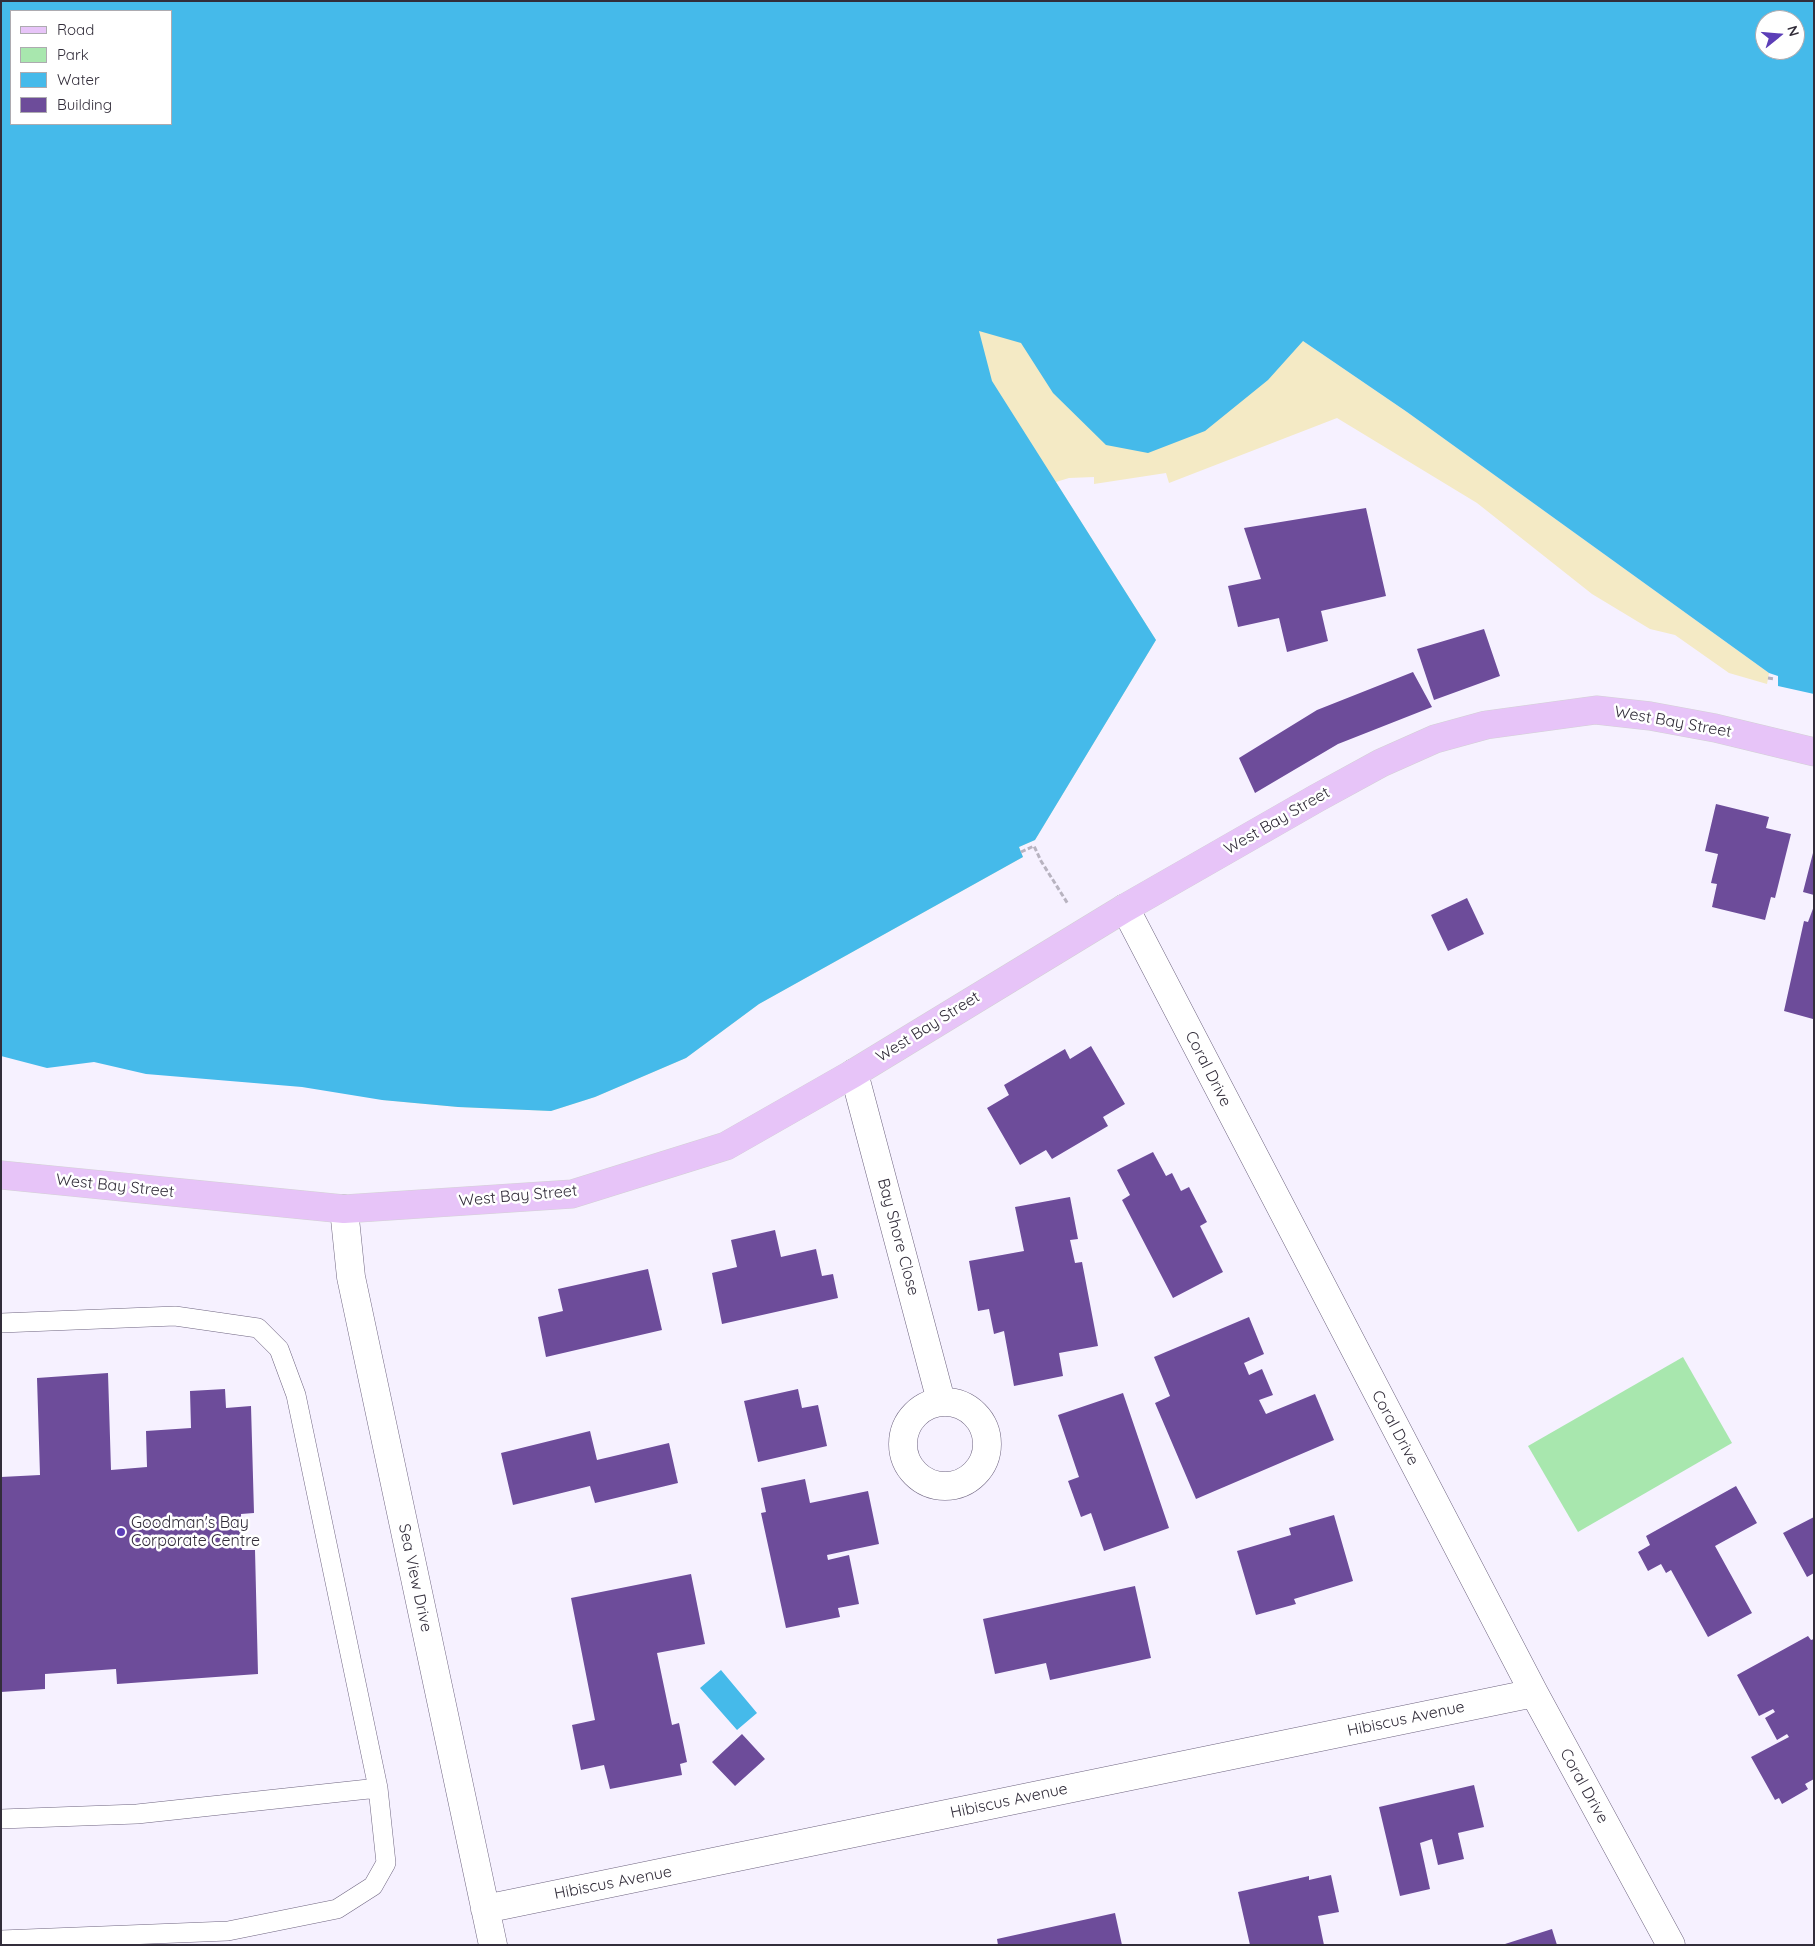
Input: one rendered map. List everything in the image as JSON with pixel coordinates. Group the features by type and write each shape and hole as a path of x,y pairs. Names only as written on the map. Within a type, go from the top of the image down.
{"main road":[{"name":"West Bay Street","path":"1,1175 344,1209 572,1194 726,1146 854,1073 1125,908 1381,763 1435,740 1486,724 1596,710 1650,716 1715,728 1814,752"}],"street":[{"name":"Coral Drive","path":"1125,908 1534,1693 1671,1945"},
{"name":"Bay Shore Close","path":"854,1073 941,1401"},
{"name":"Sea View Drive","path":"344,1209 351,1277 493,1945"},
{"name":"Hibiscus Avenue","path":"485,1909 1534,1693"}],"lane":[{"path":"1,1324 175,1316 258,1328 279,1349 296,1395 378,1788 386,1863 373,1886 337,1909 228,1931 1,1940"},
{"path":"1,1819 137,1814 378,1788"}],"path":[{"path":"1768,678 1775,679"},
{"path":"1021,852 1034,846 1041,861 1073,911"}],"green space":[{"path":"1683,1357 1732,1443 1578,1532 1528,1446"}],"sand":[{"path":"959,314 1303,341 1407,412 1769,673 1767,684 1729,673 1675,635 1650,629 1592,594 1477,503 1337,418 1169,483 1166,473 1094,484 1094,477 1069,478 1056,482 1156,640 1035,840 1019,847 1023,857 759,1004 686,1058 595,1097 551,1111 458,1107 382,1100"}],"water":[{"path":"1,1 1814,1 1814,694 1778,686 1778,676 1769,673 1407,412 1303,341 1268,380 1205,431 1148,453 1106,445 1053,393 1021,343 979,331 992,381 1156,640 1035,840 1019,847 1023,857 759,1004 686,1058 595,1097 551,1111 458,1107 382,1100 302,1087 146,1074 94,1062 47,1068 1,1056"},
{"path":"721,1670 757,1713 737,1730 700,1688"}],"building":[{"path":"1366,508 1386,596 1321,611 1328,641 1287,652 1279,618 1238,627 1228,586 1261,579 1244,528"},
{"path":"1484,629 1500,676 1434,700 1417,649"},
{"path":"1413,672 1432,707 1338,744 1255,793 1239,758 1317,710"},
{"path":"1716,804 1769,817 1766,828 1791,834 1775,898 1771,897 1765,920 1712,907 1717,884 1711,883 1718,854 1705,851"},
{"path":"1814,853 1814,895 1803,892"},
{"path":"1467,898 1484,934 1448,951 1431,915"},
{"path":"1814,906 1813,1019 1784,1011 1804,921 1808,922"},
{"path":"1091,1046 1125,1104 1103,1117 1108,1126 1052,1159 1046,1150 1020,1165 987,1108 1009,1095 1004,1085 1065,1049 1070,1059"},
{"path":"1153,1152 1166,1176 1172,1173 1181,1191 1189,1187 1207,1222 1200,1226 1223,1272 1173,1298 1122,1200 1130,1195 1117,1170"},
{"path":"1070,1197 1078,1239 1070,1240 1075,1263 1082,1262 1098,1346 1059,1353 1063,1376 1014,1386 1004,1331 994,1334 989,1309 978,1311 969,1261 1024,1251 1015,1207"},
{"path":"775,1230 781,1257 816,1249 822,1276 833,1274 838,1298 722,1324 712,1273 737,1267 731,1240"},
{"path":"648,1269 662,1330 546,1357 538,1317 563,1311 558,1289"},
{"path":"1249,1317 1264,1354 1244,1363 1249,1375 1262,1369 1273,1395 1259,1400 1266,1414 1315,1394 1334,1440 1196,1499 1155,1403 1170,1396 1154,1357"},
{"name":"Goodman's Bay Corporate Centre","path":"108,1373 111,1470 147,1467 146,1431 191,1428 190,1391 225,1389 226,1408 251,1406 254,1513 241,1514 242,1550 255,1550 258,1674 117,1684 116,1669 45,1674 45,1689 1,1692 1,1477 40,1475 37,1378"},
{"path":"798,1389 802,1408 818,1405 827,1446 758,1462 744,1401"},
{"path":"1123,1393 1169,1528 1104,1551 1091,1513 1081,1517 1068,1481 1079,1477 1058,1415"},
{"path":"590,1431 597,1460 669,1443 678,1483 595,1503 590,1486 513,1505 501,1453"},
{"path":"805,1479 810,1503 868,1491 879,1544 827,1555 828,1560 849,1555 859,1604 838,1608 840,1617 786,1628 761,1513 766,1512 761,1488"},
{"path":"1736,1486 1757,1523 1715,1546 1752,1613 1708,1637 1671,1570 1666,1573 1661,1564 1648,1571 1638,1552 1650,1545 1646,1536"},
{"path":"1334,1515 1353,1581 1294,1599 1296,1604 1256,1615 1237,1551 1291,1535 1289,1528"},
{"path":"1814,1517 1814,1573 1807,1577 1783,1533"},
{"path":"691,1574 705,1644 657,1653 672,1725 679,1723 687,1762 680,1764 682,1775 610,1789 604,1765 581,1770 572,1725 595,1720 571,1598"},
{"path":"1135,1586 1151,1658 1050,1680 1046,1663 995,1674 983,1619"},
{"path":"1808,1636 1811,1640 1814,1639 1814,1779 1805,1784 1808,1789 1782,1804 1779,1798 1775,1800 1751,1757 1789,1737 1787,1734 1777,1740 1765,1718 1775,1712 1773,1709 1759,1716 1737,1675"},
{"path":"742,1734 765,1759 735,1786 712,1762"},
{"path":"1474,1785 1484,1827 1458,1833 1464,1859 1438,1865 1432,1839 1420,1843 1430,1889 1400,1896 1379,1807"},
{"path":"1331,1875 1339,1912 1318,1916 1324,1945 1250,1945 1238,1892 1309,1876 1309,1880"},
{"path":"1115,1913 1122,1945 998,1945 997,1939"},
{"path":"1552,1929 1557,1945 1505,1945 1505,1944"}],"place":[{"name":"Goodman's Bay Corporate Centre","path":"121,1532"}]}
